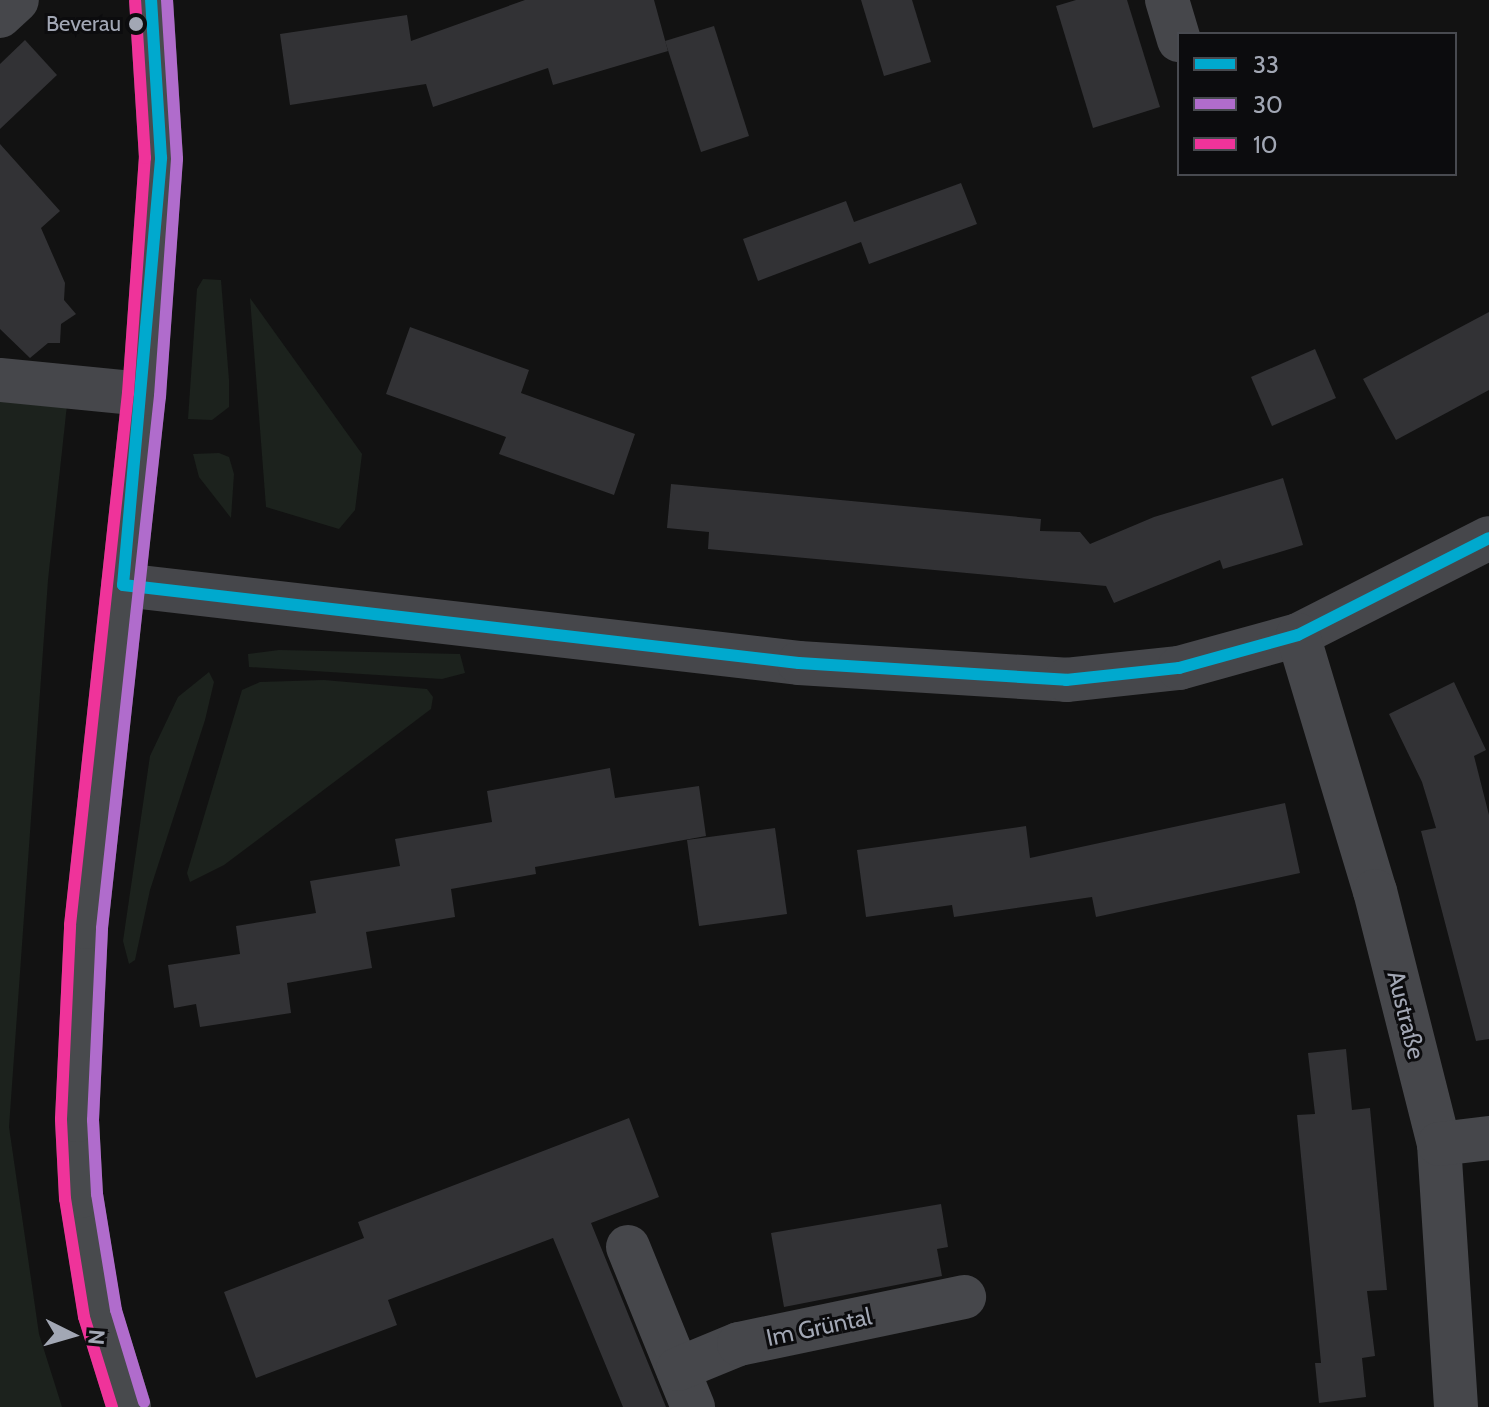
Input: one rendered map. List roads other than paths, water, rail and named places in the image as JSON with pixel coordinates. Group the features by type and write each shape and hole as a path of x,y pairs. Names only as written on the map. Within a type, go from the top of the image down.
{"main road":[{"path":"129,1407 100,1314 81,1196 77,1120 86,927 144,394 161,158 151,0"}],"street":[{"path":"0,16 17,0"},
{"path":"1167,0 1177,33"},
{"path":"0,380 144,394"},
{"path":"123,585 502,632 970,677 1066,680 1179,668 1298,635 1489,538"},
{"name":"Austraße","path":"1298,635 1375,891 1439,1144 1456,1407"},
{"path":"1439,1144 1489,1138"},
{"name":"Im Grüntal","path":"628,1247 685,1388 739,1344 964,1297"}],"place":[{"name":"Beverau","path":"136,24"}]}
